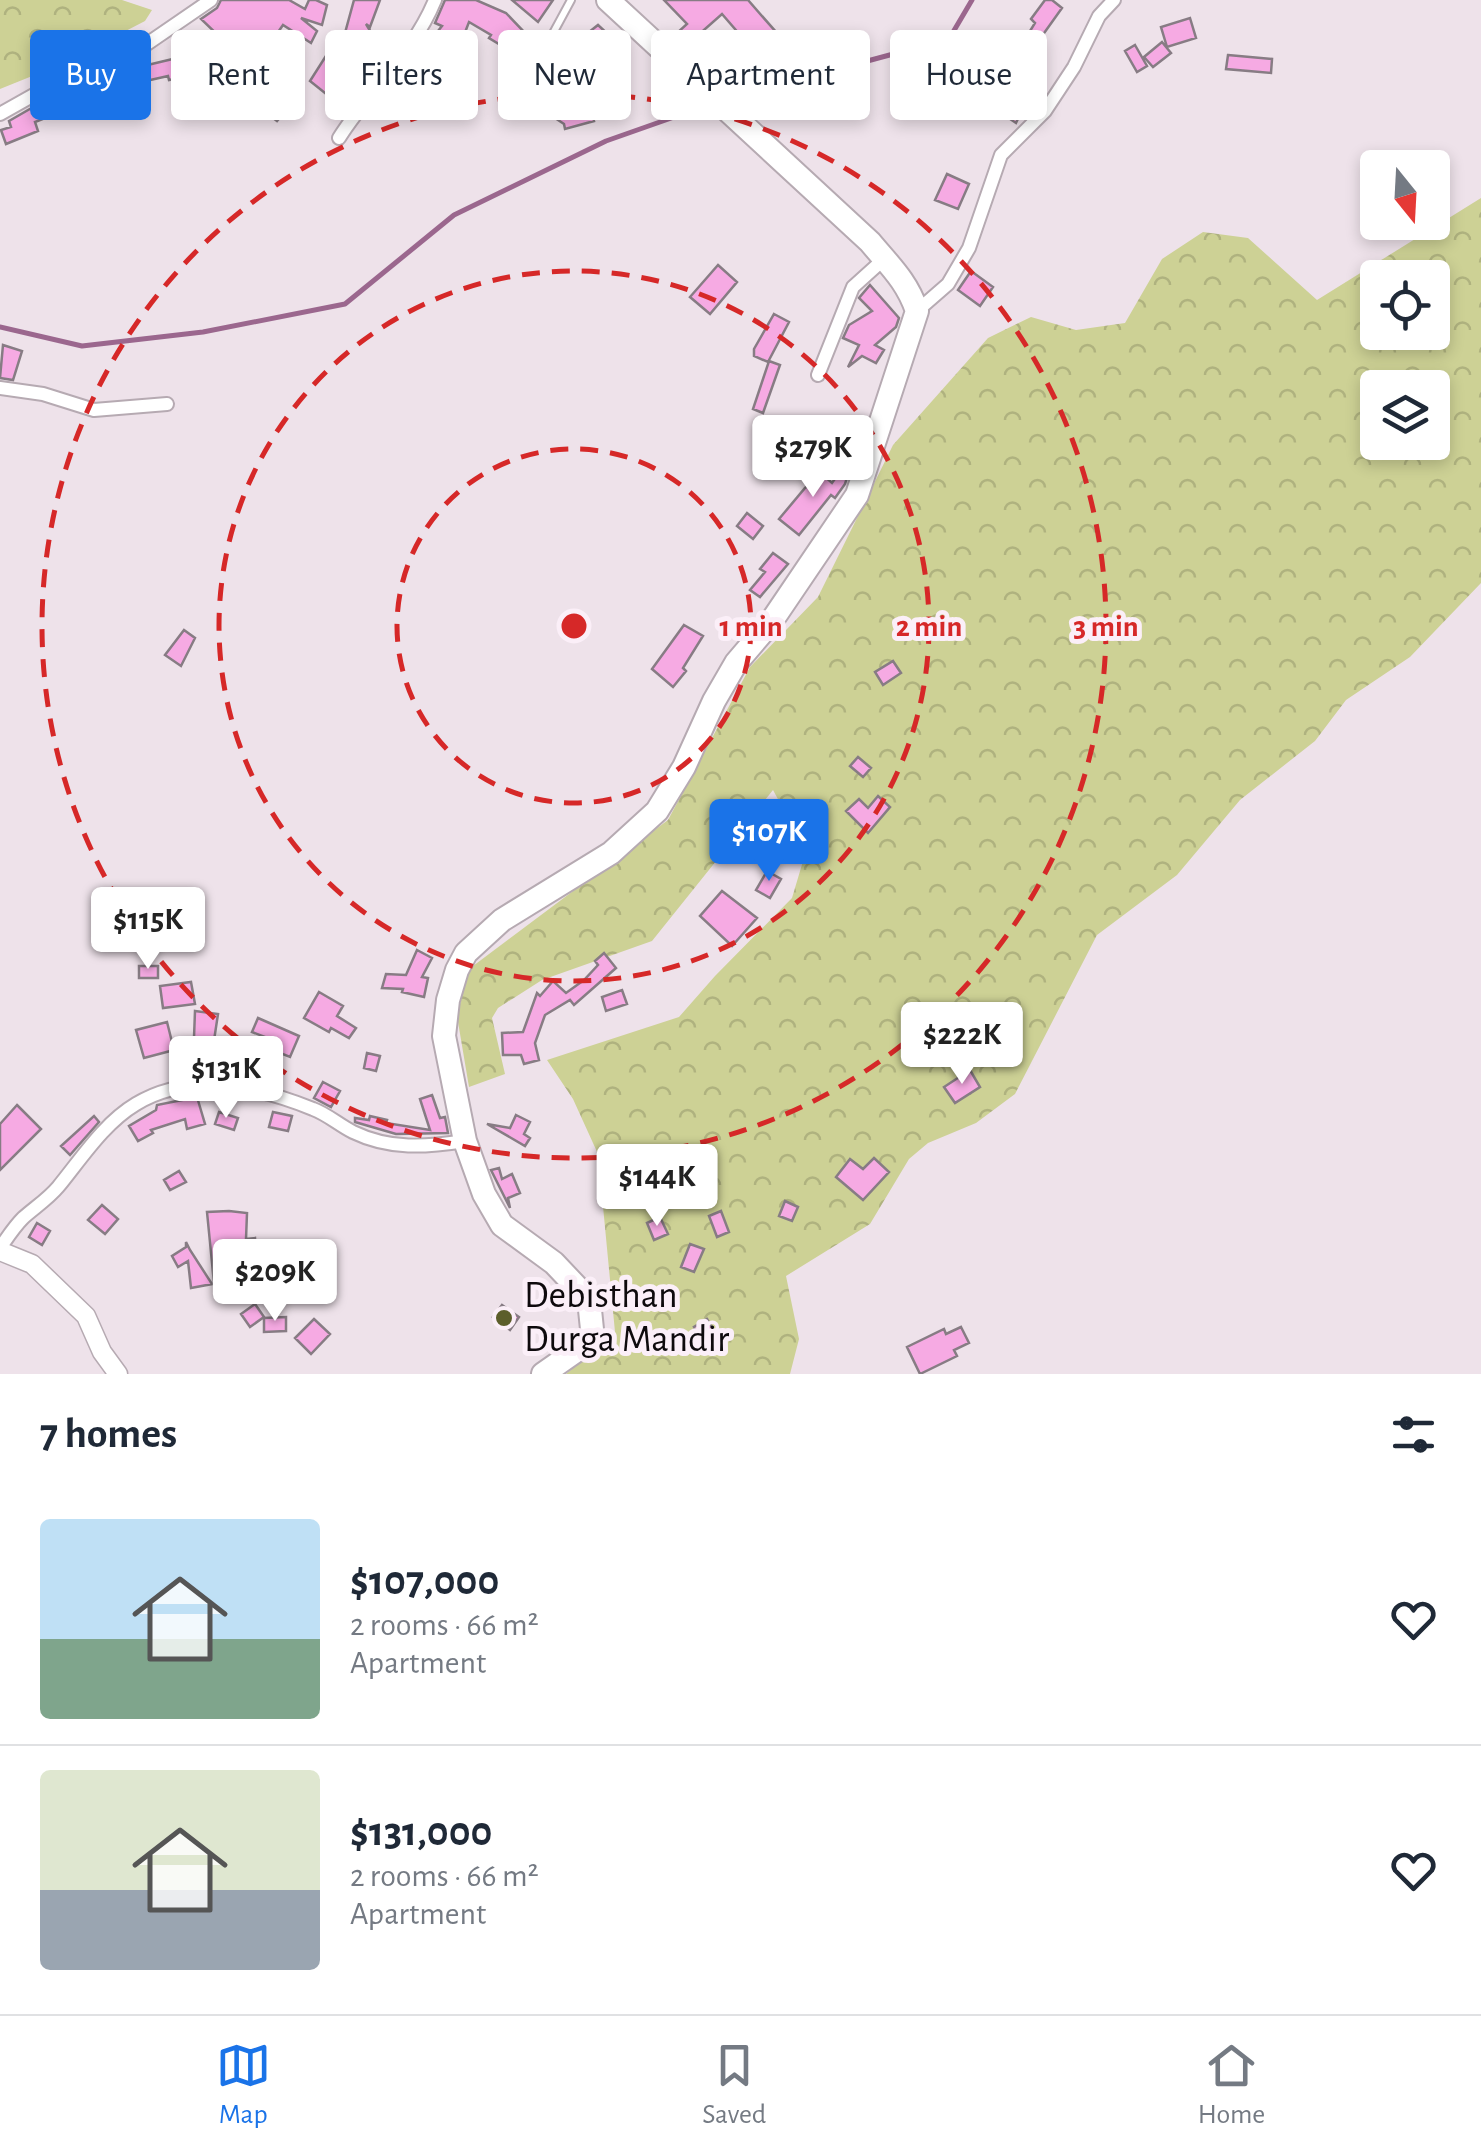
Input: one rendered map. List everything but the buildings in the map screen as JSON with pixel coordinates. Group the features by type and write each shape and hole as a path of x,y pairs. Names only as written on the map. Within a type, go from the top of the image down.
{"highway":[{"path":"543,1374 593,1339 590,1300 554,1264 502,1225 484,1194 465,1141 444,1036 448,1000 466,953 502,920 611,853 657,812 684,768 714,701 736,664 771,622 856,495 916,310 909,288 877,250 608,0"}],"street":[{"path":"0,114 71,74 125,60 211,0"},
{"path":"417,30 435,0"},
{"path":"916,310 948,284 969,248 1000,155 1045,111 1074,67 1098,16 1114,0"},
{"path":"340,138 351,120"},
{"path":"818,375 854,287 877,250"},
{"path":"0,388 43,394 94,410 167,404"},
{"path":"118,1374 102,1352 86,1316 32,1264 0,1250 19,1222 54,1192 96,1140 135,1104 168,1090 206,1084 240,1088 315,1109 354,1132 390,1145 414,1147 465,1141"}],"lane":[{"path":"555,30 572,0"}],"green space":[{"path":"0,0 122,0 152,10 145,21 128,30 30,30 30,77 0,89"},
{"path":"1481,198 1481,583 1410,657 1346,700 1315,741 1240,800 1177,875 1097,935 1015,1094 976,1123 928,1143 909,1159 870,1224 786,1276 799,1339 790,1374 566,1374 615,1332 598,1154 573,1099 547,1060 679,1017 792,898 806,851 773,790 652,941 542,980 498,1008 492,1018 505,1074 469,1087 457,1016 469,969 668,820 750,667 818,597 893,445 988,338 1031,317 1076,330 1125,323 1162,259 1203,232 1248,238 1317,300 1360,273 1360,350 1450,350 1450,260 1381,260 1413,240 1450,240 1450,217"}],"waterway":[{"path":"870,60 949,39 972,0"},
{"path":"0,327 82,346 203,332 345,304 454,215 606,141 666,120"}],"place":[{"name":"Debisthan Durga Mandir","path":"504,1318"}]}
